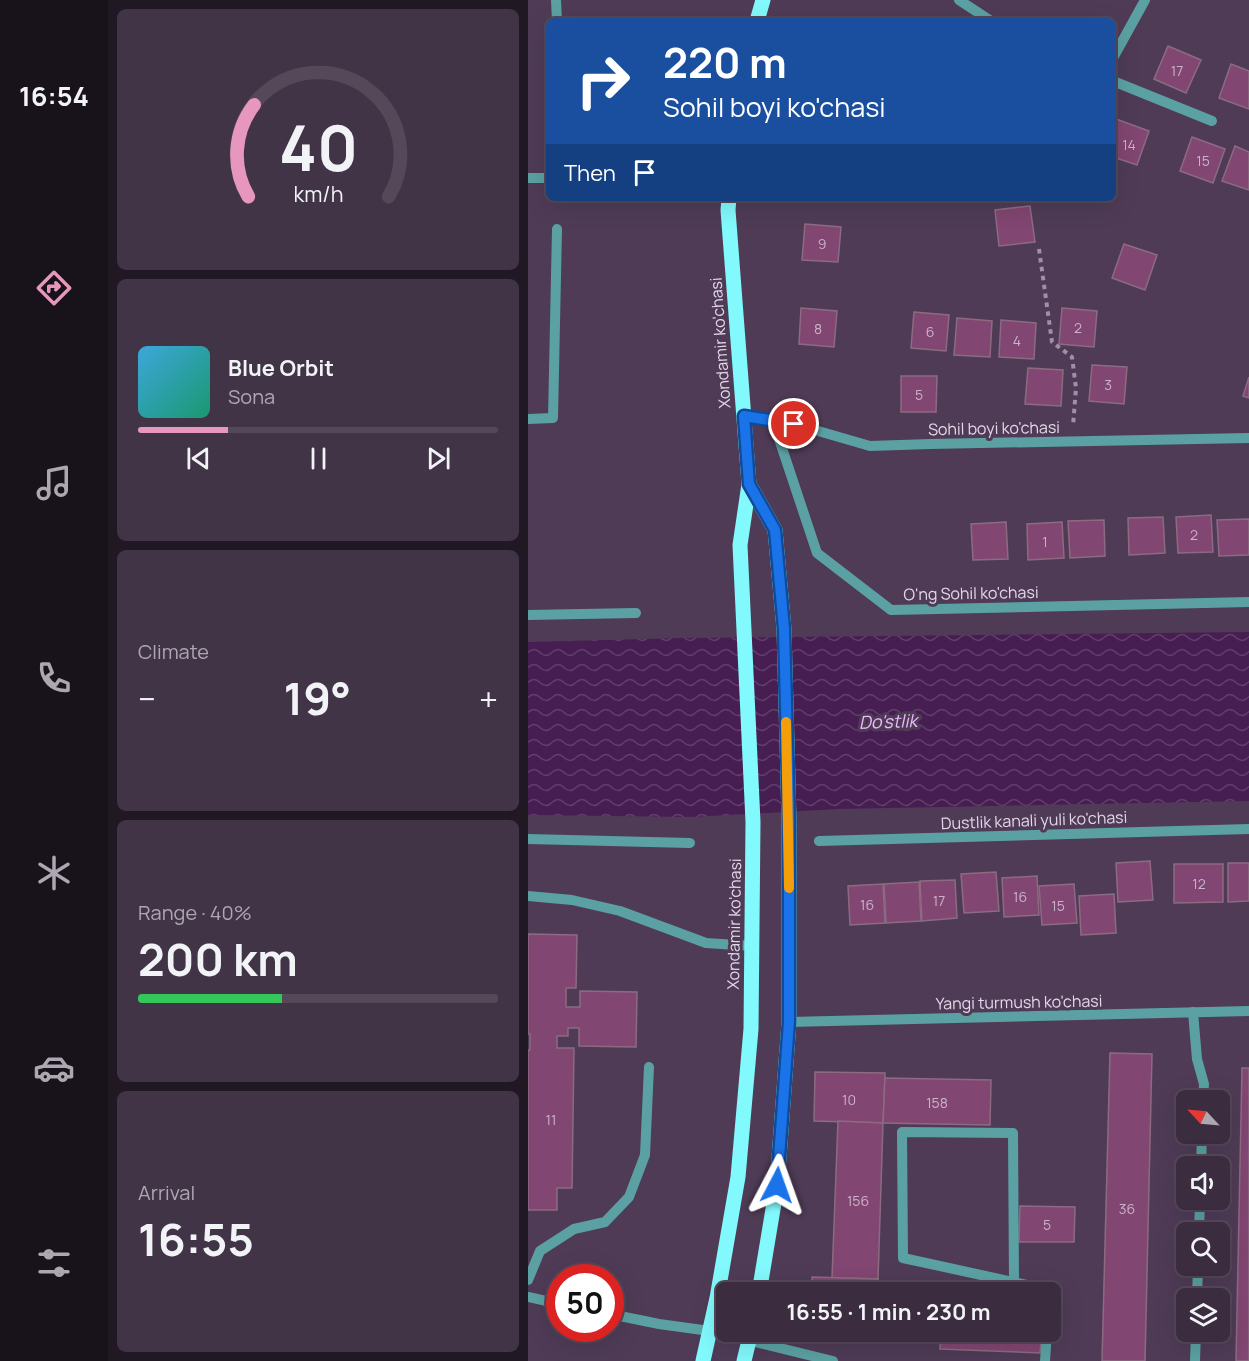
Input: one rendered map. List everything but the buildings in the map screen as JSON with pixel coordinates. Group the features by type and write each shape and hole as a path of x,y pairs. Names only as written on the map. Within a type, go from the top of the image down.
{"main road":[{"path":"758,18 763,0"},
{"name":"Xondamir ko'chasi","path":"703,1361 738,1177 751,1029 753,822 740,545 749,484 729,201"},
{"name":"Xondamir ko'chasi","path":"749,484 775,530 784,629 789,819 789,1022 777,1185 761,1282"},
{"path":"744,1361 749,1342"}],"street":[{"path":"556,0 557,18"},
{"path":"959,0 986,18"},
{"path":"1116,53 1145,0"},
{"path":"1116,82 1212,121"},
{"path":"528,178 546,178"},
{"path":"528,419 553,418 557,229"},
{"name":"Sohil boyi ko'chasi","path":"744,416 829,433 870,446 1249,438"},
{"name":"O'ng Sohil ko'chasi","path":"773,420 817,552 891,610 1249,602"},
{"path":"528,615 636,613"},
{"name":"Dustlik kanali yuli ko'chasi","path":"819,841 1249,829"},
{"path":"528,839 690,843"},
{"path":"528,896 572,900 620,910 706,943 752,946"},
{"name":"Yangi turmush ko'chasi","path":"789,1022 1249,1011"},
{"path":"1193,1012 1197,1059 1204,1090"},
{"path":"528,1281 540,1251 574,1229 604,1222 629,1197 645,1155 649,1067"},
{"path":"902,1132 1013,1133 1014,1282 903,1258 902,1132"},
{"path":"528,1297 546,1301"},
{"path":"624,1317 716,1332"},
{"path":"770,1342 834,1361"},
{"path":"1045,1361 1046,1342"},
{"path":"1196,1342 1196,1361"}],"path":[{"path":"1039,249 1052,342 1072,357 1076,388 1072,441"}],"water":[{"name":"Do'stlik","path":"1249,632 1249,801 839,809 691,817 528,815 528,642 682,638"}],"slow traffic":[{"path":"786,722 789,888"}],"route":[{"path":"777,1185 789,1022 789,819 784,629 775,530 749,484 744,416 794,424"}]}
